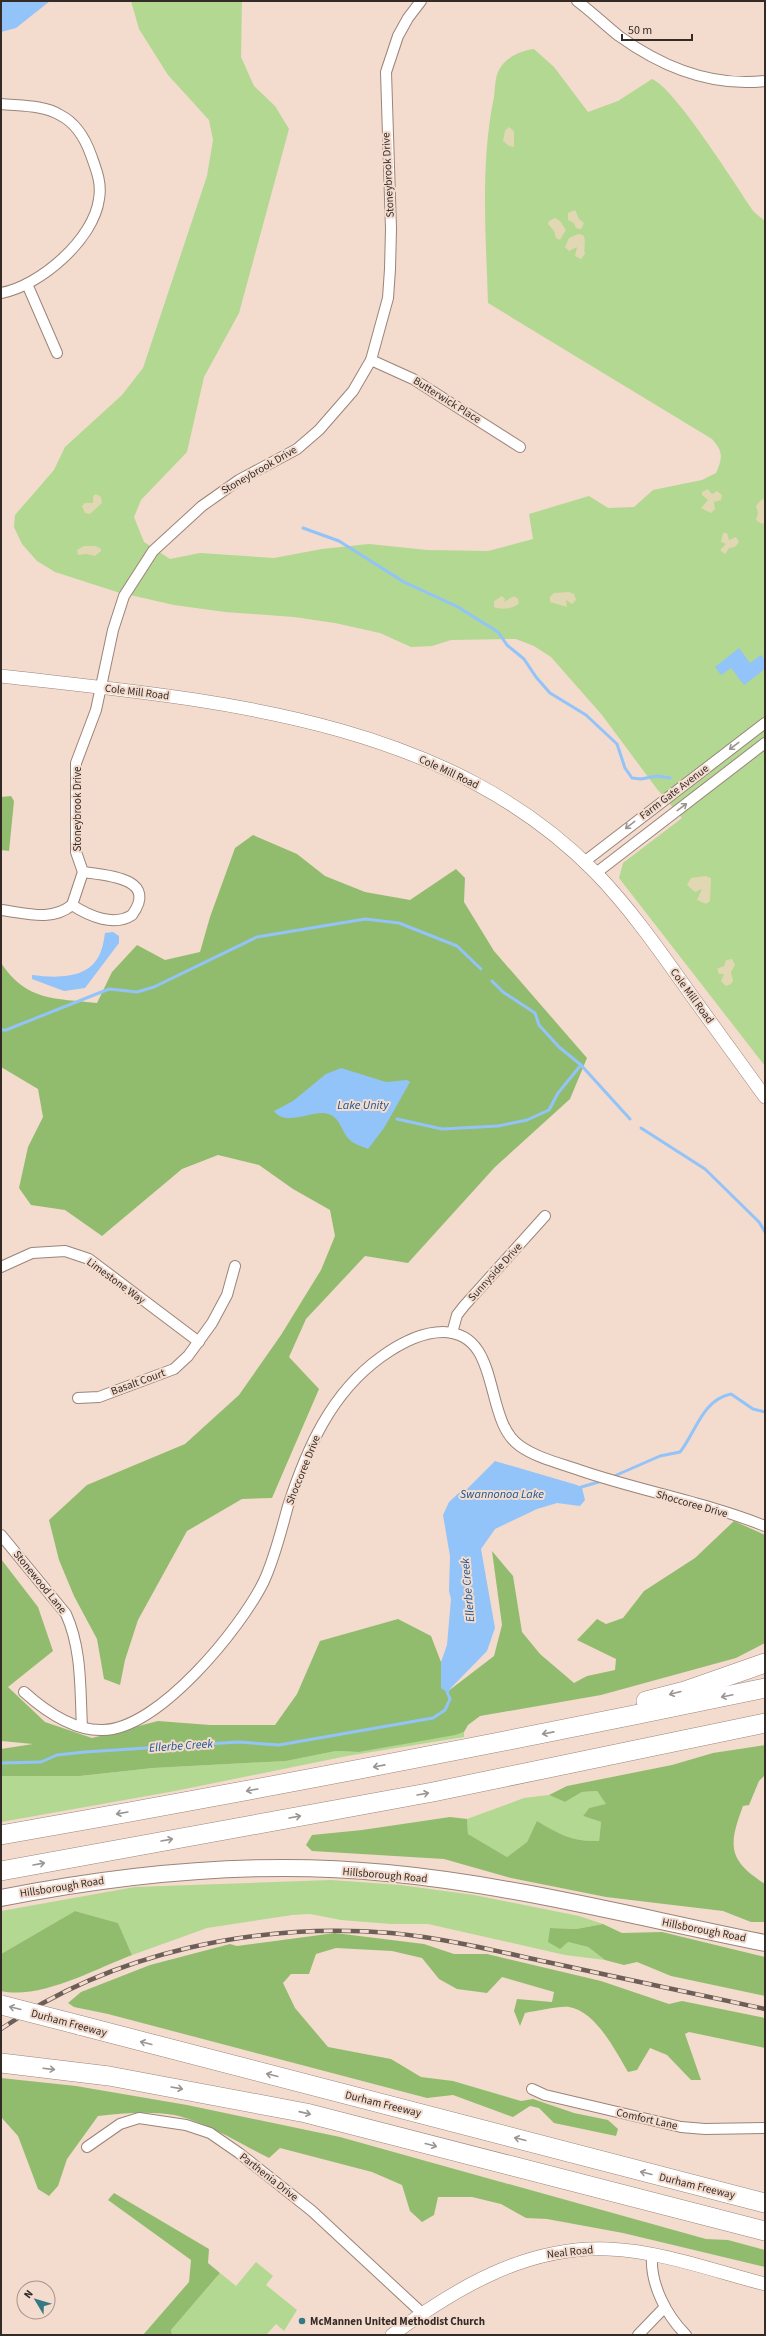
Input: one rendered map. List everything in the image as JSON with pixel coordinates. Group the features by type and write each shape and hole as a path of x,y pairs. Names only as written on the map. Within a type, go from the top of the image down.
{"highway":[{"path":"587,1726 611,1710 685,1691 765,1663"},
{"path":"1,1835 318,1778 587,1726 765,1688"},
{"path":"1,1871 433,1792 765,1724"},
{"name":"Durham Freeway","path":"1,2005 765,2203"},
{"path":"6,2064 109,2076 306,2113 765,2231"}],"main road":[{"name":"Hillsborough Road","path":"1,1898 129,1877 205,1871 300,1869 387,1873 445,1880 552,1899 765,1943"}],"street":[{"name":"Stoneybrook Drive","path":"83,872 76,852 76,763 96,710 118,608 136,574 162,541 214,496 239,480 281,458 309,440 353,391 371,360 388,298 390,269 391,229 386,72 398,36 421,1"},
{"path":"577,1 630,44 690,73 722,82 765,81"},
{"path":"1,104 44,109 68,120 85,140 98,178 99,199 87,229 60,261 27,284 1,293"},
{"path":"27,284 57,353"},
{"name":"Butterwick Place","path":"371,360 413,378 520,447"},
{"name":"Cole Mill Road","path":"1,676 250,708 309,721 381,743 461,776 501,797 547,829 596,873 638,922 765,1097"},
{"name":"Farm Gate Avenue","path":"584,862 765,723"},
{"name":"Farm Gate Avenue","path":"596,873 765,743"},
{"path":"1,910 42,916 65,912 72,905 83,872 127,879 138,890 140,901 132,915 118,921 88,916 72,905"},
{"name":"Sunnyside Drive","path":"452,1333 457,1315 464,1306 545,1216"},
{"name":"Limestone Way","path":"1,1267 32,1254 65,1251 89,1259 199,1342"},
{"name":"Basalt Court","path":"78,1398 99,1397 174,1369 199,1342 227,1295 235,1266"},
{"name":"Shoccoree Drive","path":"24,1692 38,1704 70,1722 82,1727 106,1730 139,1720 159,1706 184,1684 232,1631 258,1591 271,1562 307,1455 339,1396 361,1372 396,1346 428,1334 441,1332 452,1333 471,1343 485,1364 492,1380 499,1418 511,1438 525,1449 539,1456 593,1475 704,1506 765,1526"},
{"name":"Stonewood Lane","path":"1,1535 66,1614 73,1629 77,1647 82,1727"},
{"name":"Comfort Lane","path":"532,2089 545,2095 681,2127 705,2129 765,2128"},
{"name":"Parthenia Drive","path":"87,2147 120,2124 139,2118 186,2125 210,2133 239,2153 312,2211 423,2314"},
{"name":"Neal Road","path":"392,2335 482,2277 531,2258 550,2253 592,2249 652,2255 765,2284"},
{"path":"652,2255 651,2267 664,2307 672,2321 686,2335"},
{"path":"638,2335 664,2307"}],"green space":[{"path":"131,1 242,1 241,57 254,86 275,106 289,129 239,313 204,377 187,452 141,500 134,517 144,542 170,559 200,553 274,558 322,549 369,544 427,550 488,551 533,539 529,514 589,496 608,508 634,507 653,490 702,480 716,473 721,455 718,447 712,439 488,303 485,226 485,174 487,148 497,76 502,65 514,55 534,49 554,67 588,112 618,101 652,79 662,86 690,118 754,212 765,221 765,1066 619,878 623,863 682,818 657,789 602,715 551,657 534,646 516,639 451,640 432,646 411,647 380,633 335,623 294,617 225,612 174,605 117,592 55,572 37,561 22,544 14,527 15,515 54,470 65,447 122,395 143,368 207,176 213,140 209,120 168,75 139,29"},
{"path":"11,796 14,801 9,851 1,850 1,797"},
{"path":"253,835 297,854 325,876 365,892 410,900 456,869 465,878 464,902 494,951 587,1058 570,1099 495,1167 408,1263 365,1256 306,1319 289,1357 319,1389 272,1498 242,1499 187,1531 138,1620 125,1660 120,1685 104,1679 97,1639 74,1596 59,1560 49,1520 87,1485 185,1444 239,1395 281,1335 321,1270 335,1236 330,1210 293,1189 259,1165 218,1155 182,1169 102,1236 65,1210 31,1205 19,1188 28,1147 43,1117 38,1089 1,1067 1,963 11,976 21,985 43,996 97,1003 112,972 137,945 165,960 200,952 210,917 235,848"},
{"path":"734,1521 765,1535 765,1643 736,1658 601,1695 480,1716 468,1725 464,1732 455,1735 359,1752 336,1751 286,1761 153,1768 80,1776 1,1776 1,1749 33,1744 1,1741 1,1559 38,1607 53,1651 8,1687 45,1722 92,1738 158,1721 210,1725 275,1725 297,1694 320,1641 398,1619 431,1636 441,1662 441,1687 447,1692 494,1656 502,1625 492,1551 513,1576 522,1632 540,1654 574,1683 587,1676 615,1670 616,1659 577,1640 597,1619 606,1624 623,1618 644,1591 695,1558"},
{"path":"464,1732 464,1737 347,1756 175,1791 1,1822 1,1776 80,1776 153,1768 286,1761 336,1751 359,1752"},
{"path":"765,1745 765,1775 759,1781 749,1805 743,1806 735,1832 734,1851 744,1867 765,1884 765,1922 751,1922 723,1911 606,1897 511,1878 444,1859 312,1851 306,1845 312,1835 362,1830 450,1817 467,1819 468,1834 507,1857 527,1842 537,1821 552,1830 574,1839 599,1841 601,1822 583,1816 589,1808 606,1804 597,1791 582,1792 565,1802 549,1795 567,1786 672,1765 713,1753"},
{"path":"597,1791 607,1805 589,1808 583,1816 601,1822 599,1841 574,1839 537,1822 527,1842 507,1857 468,1834 467,1819 524,1798 549,1795 565,1802 582,1792"},
{"path":"331,1880 400,1885 474,1895 579,1916 603,1924 576,1929 550,1928 568,1942 588,1947 605,1960 565,1955 428,1924 391,1924 341,1920 310,1914 292,1915 207,1928 132,1955 118,1923 75,1911 1,1954 1,1911 135,1887"},
{"path":"75,1911 118,1923 132,1955 85,1975 50,1987 16,1993 1,1991 1,1954"},
{"path":"603,1924 622,1933 662,1932 765,1957 765,1996 671,1976 637,1962 624,1965 605,1960 588,1947 568,1942 560,1949 548,1942 550,1928 576,1929"},
{"path":"335,1933 424,1944 454,1954 487,1954 601,1981 669,2004 682,2001 765,2018 765,2048 689,2032 685,2034 701,2080 691,2080 667,2055 650,2048 637,2070 628,2072 604,2034 588,2016 579,2010 564,2007 525,2013 520,2026 514,2011 517,1999 552,2002 554,1992 502,1977 487,1993 457,1989 439,1979 422,1958 392,1951 336,1948 316,1954 309,1974 291,1974 283,1983 295,2008 328,2047 391,2059 421,2077 453,2081 521,2101 533,2099 574,2113 608,2120 618,2129 616,2136 554,2123 539,2108 530,2106 513,2117 453,2095 427,2098 108,2014 74,2007 68,2003 81,1992 150,1965 230,1944 237,1946"},
{"path":"1,2078 76,2086 187,2105 340,2137 706,2239 728,2240 765,2250 765,2267 623,2233 547,2219 526,2218 501,2204 472,2197 438,2197 434,2215 422,2222 410,2211 402,2185 372,2172 280,2148 269,2158 198,2122 174,2115 155,2113 98,2116 67,2159 58,2186 49,2196 38,2189 18,2136 1,2117"},
{"path":"114,2193 209,2249 208,2263 220,2273 171,2330 172,2335 143,2335 189,2282 191,2260 108,2200"},
{"path":"256,2262 273,2276 266,2285 297,2310 284,2331 276,2324 266,2335 172,2335 171,2330 220,2273 236,2286"}],"sand":[{"path":"509,127 514,131 514,147 509,146 503,141 505,131"},
{"path":"575,210 579,219 584,223 581,229 576,228 574,223 568,220 568,213"},
{"path":"555,218 560,221 566,230 560,240 556,238 554,231 548,224 549,221"},
{"path":"578,234 583,235 585,240 585,254 581,259 575,256 577,247 569,251 565,247 569,238"},
{"path":"708,489 712,494 717,491 722,495 721,500 714,502 715,509 711,513 701,508 708,500 702,495 702,492"},
{"path":"96,494 101,497 102,503 90,514 85,513 82,506 85,503 93,503 93,496"},
{"path":"762,499 765,500 765,522 762,524 756,520 758,513 756,506"},
{"path":"723,533 727,533 729,540 736,537 739,542 735,547 729,548 725,554 720,550 726,544 721,542"},
{"path":"84,546 96,546 101,549 101,551 95,556 86,554 78,555 77,550"},
{"path":"569,592 574,594 576,600 572,604 566,600 567,607 550,602 550,597 554,593"},
{"path":"502,596 505,599 504,602 514,596 518,599 519,603 514,607 494,607 494,601"},
{"path":"705,876 711,878 710,901 706,904 697,900 702,889 695,892 687,885 691,878"},
{"path":"732,959 735,965 731,972 733,981 731,984 726,986 721,981 724,974 719,974 717,969 724,966 726,960"}],"water":[{"path":"1,1 50,1 16,28 1,32"},
{"path":"739,648 750,663 761,655 765,660 765,669 744,685 731,668 721,675 715,667"},
{"path":"113,932 119,936 119,943 85,988 64,991 32,979 32,975 52,977 72,975 81,972 96,960 103,945 105,933"},
{"name":"Lake Unity","path":"341,1068 386,1082 407,1080 410,1082 384,1128 368,1149 351,1141 336,1119 329,1114 318,1113 284,1118 274,1111 293,1101 326,1074"},
{"name":"Swannonoa Lake","path":"495,1461 577,1485 582,1488 585,1500 580,1506 557,1503 537,1509 495,1529 481,1549 495,1628 487,1651 447,1692 441,1688 441,1662 447,1645 451,1599 449,1591 450,1556 443,1515 449,1502 461,1491 465,1491"}],"waterway":[{"path":"303,528 339,541 404,582 458,607 498,632 507,645 524,659 536,677 550,693 586,715 617,744 625,768 632,778 641,779 657,776 670,778"},
{"path":"1,1030 6,1030 109,989 137,992 154,987 257,937 365,919 399,923 457,946 481,969"},
{"path":"492,981 503,992 535,1013 539,1025 559,1047 581,1065 630,1119"},
{"path":"397,1119 442,1129 498,1126 527,1120 549,1110 558,1093 581,1065"},
{"path":"641,1128 705,1169 759,1222 765,1232"},
{"name":"Ellerbe Creek","path":"612,1477 660,1456 680,1452 706,1410 721,1397 731,1394 753,1409 765,1412"},
{"name":"Ellerbe Creek","path":"578,1488 602,1481"},
{"name":"Ellerbe Creek","path":"1,1763 41,1762 57,1755 85,1752 238,1742 279,1745 433,1718 445,1710 450,1699 447,1692 449,1689"}],"railway":[{"path":"1,2029 44,2002 90,1980 138,1962 188,1948 238,1938 289,1933 340,1931 391,1933 450,1941 765,2009"}],"place":[{"name":"McMannen United Methodist Church","path":"302,2321"}]}
